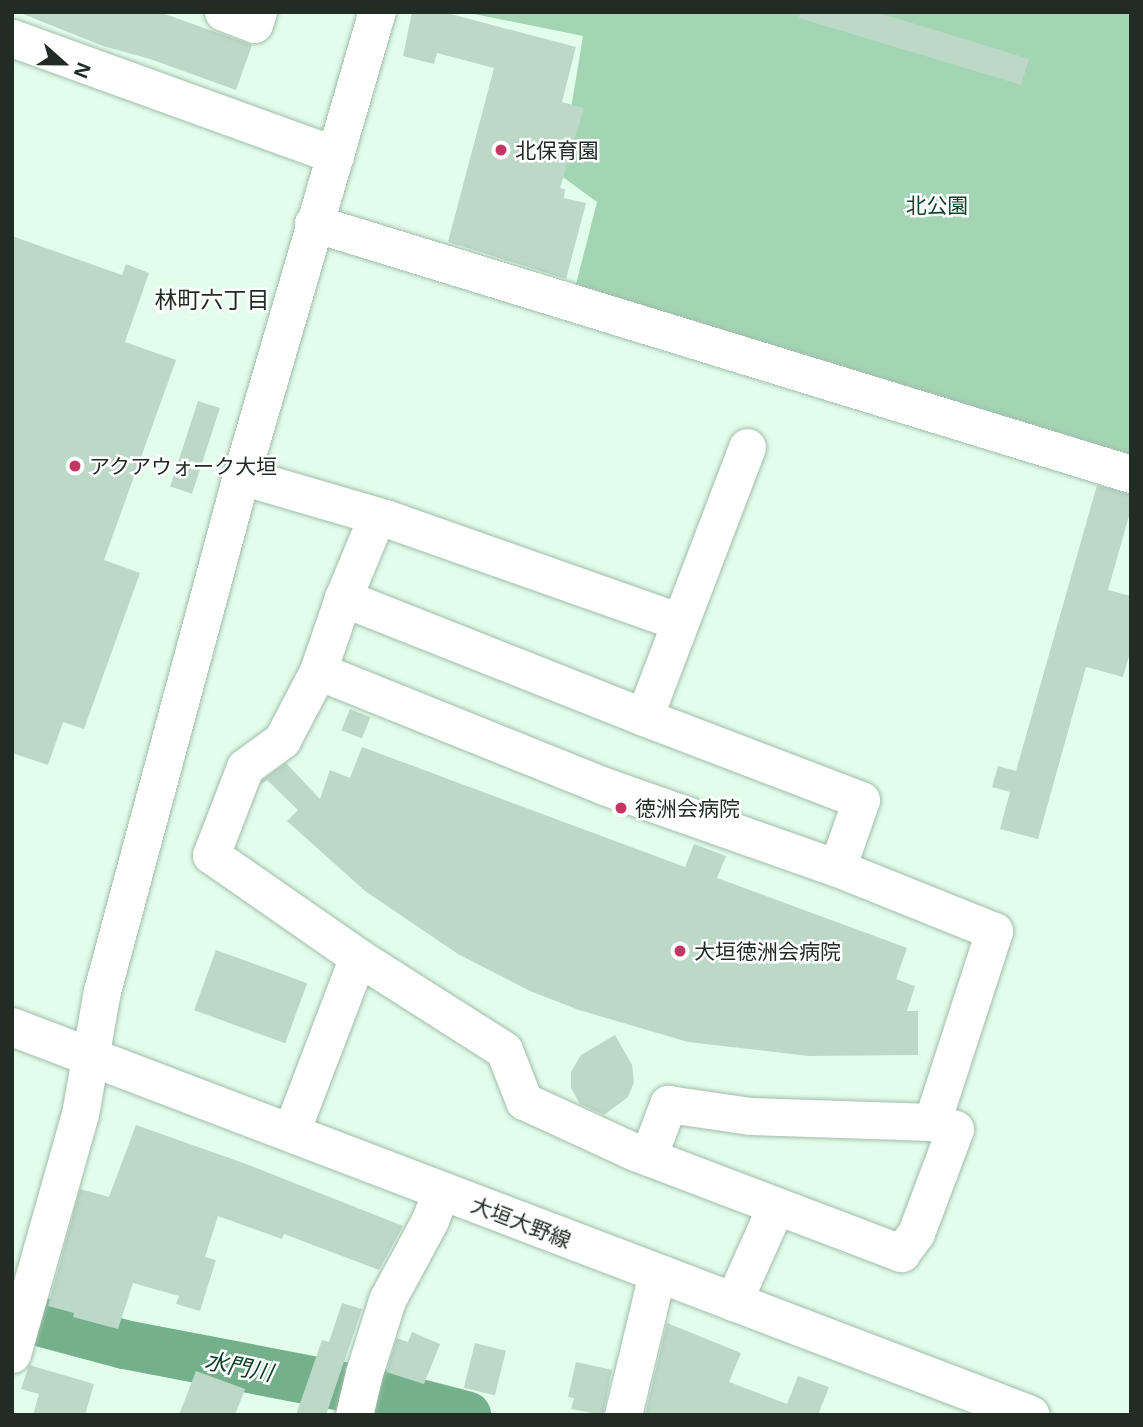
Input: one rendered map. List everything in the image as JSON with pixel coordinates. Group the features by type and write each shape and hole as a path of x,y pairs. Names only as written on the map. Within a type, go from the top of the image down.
{"main road":[{"name":"大垣大野線","path":"12,1027 1031,1415"}],"street":[{"path":"223,12 254,24 258,12"},
{"path":"19,1331 80,1114 102,991 241,476 377,12"},
{"path":"12,38 335,155"},
{"path":"313,223 1131,474"},
{"path":"644,717 747,447"},
{"path":"241,476 377,516 680,622"},
{"path":"377,516 343,598 318,671 282,740 245,767 211,855 358,957 503,1051 524,1101 648,1157 901,1253 916,1233 955,1129 932,1122 750,1116 668,1104 648,1157"},
{"path":"343,598 861,800 837,868"},
{"path":"318,671 604,786 837,868 995,930 932,1122"},
{"path":"291,1132 358,957"},
{"path":"354,1415 387,1300 430,1220 441,1191"},
{"path":"733,1302 776,1206"},
{"path":"623,1415 657,1273"}],"green space":[{"name":"北公園","path":"464,12 1131,12 1131,466 574,292 597,202 560,175 583,36"}],"building":[{"path":"18,12 159,12 252,45 236,90 150,59 103,46"},
{"path":"412,12 443,12 576,47 562,102 584,108 560,188 565,189 564,198 586,203 566,279 448,242 494,68 437,53 434,64 403,56"},
{"path":"800,12 876,12 1029,59 1021,85 799,18"},
{"name":"アクアウォーク大垣","path":"12,236 122,275 126,264 149,273 125,342 176,360 104,560 140,573 84,729 63,722 48,765 12,753"},
{"path":"198,401 220,408 192,494 170,487"},
{"path":"1097,485 1131,494 1131,509 1108,590 1131,596 1131,649 1123,677 1086,667 1038,839 1000,829 1010,792 992,787 998,766 1016,771"},
{"path":"350,709 370,717 362,739 341,730"},
{"name":"大垣徳洲会病院","path":"362,747 685,867 694,844 726,856 717,878 907,948 896,979 915,986 907,1011 918,1011 918,1055 809,1056 688,1042 579,1010 530,991 458,954 365,891 287,821 298,810 267,780 260,785 262,780 286,763 320,799 330,770 350,778"},
{"path":"216,950 307,983 285,1043 194,1010"},
{"path":"615,1035 632,1065 634,1082 628,1097 604,1115 580,1104 571,1088 571,1072 581,1055"},
{"path":"136,1125 249,1165 403,1226 379,1270 284,1234 282,1239 218,1216 205,1257 216,1260 200,1311 176,1304 179,1296 133,1283 118,1329 73,1317 74,1313 48,1306 80,1189 109,1197"},
{"path":"342,1303 362,1309 326,1415 296,1415 322,1340 329,1342"},
{"path":"667,1323 741,1353 729,1382 787,1404 798,1376 829,1387 818,1415 645,1415"},
{"path":"412,1332 440,1344 424,1384 386,1372 397,1338 408,1342"},
{"path":"475,1343 506,1351 495,1395 464,1388"},
{"path":"576,1362 612,1370 603,1415 571,1409 574,1398 568,1397"},
{"path":"29,1365 94,1384 85,1415 33,1415 39,1394 21,1389"},
{"path":"196,1371 245,1389 235,1415 179,1415"}],"waterway":[{"name":"水門川","path":"12,1314 124,1344 384,1394 466,1415"}],"place":[{"name":"北保育園","path":"501,150"},
{"name":"アクアウォーク大垣","path":"75,466"},
{"name":"徳洲会病院","path":"621,808"},
{"name":"大垣徳洲会病院","path":"680,951"}],"district":[{"name":"林町六丁目","path":"212,299"}]}
